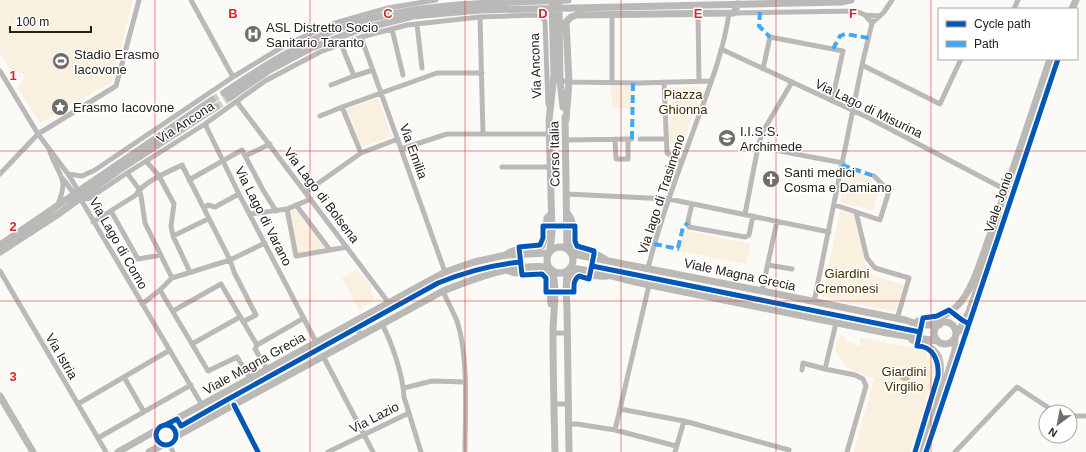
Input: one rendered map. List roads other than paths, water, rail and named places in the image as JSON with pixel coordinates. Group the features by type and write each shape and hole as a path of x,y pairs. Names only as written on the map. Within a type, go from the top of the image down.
{"main road":[{"name":"Viale Jonio","path":"941,324 949,320 962,306 967,297 1006,190 1050,60"},
{"name":"Viale Jonio","path":"956,335 969,312 1055,60"},
{"path":"570,272 573,257 570,249 558,246 549,252 546,257 548,270 560,274 591,271 649,285 949,344 956,335"},
{"name":"Viale Magna Grecia","path":"570,249 578,255 905,320 920,325 941,324"},
{"name":"Viale Magna Grecia","path":"118,452 157,430 160,426 165,425 445,272 474,262 506,255 549,252"},
{"name":"Viale Magna Grecia","path":"149,452 174,440 175,437 443,291 480,277 507,270 536,266 548,270"},
{"name":"Viale Jonio","path":"905,320 930,320 942,317 951,312 958,306 965,296 975,275"},
{"path":"917,452 943,375 944,366 938,342 935,338 935,331 941,324 952,325 956,335 955,350 924,452"},
{"path":"887,333 924,343 933,350 938,357 941,366 936,394"},
{"path":"165,425 174,428 175,437"},
{"path":"157,430 155,434 156,439 159,442 166,444"}],"street":[{"path":"0,174 38,134 116,86 139,0"},
{"path":"191,0 233,77"},
{"name":"Via Ancona","path":"68,174 82,176 95,170 233,77 287,44 331,24 380,10 436,0"},
{"name":"Corso Italia","path":"551,0 556,18 560,80 566,120 566,194 570,249"},
{"name":"Corso Italia","path":"549,252 552,233 549,120 554,74 556,18 559,0"},
{"path":"394,16 311,48 268,71 227,96 265,66 309,42 354,24 394,16 413,16 445,12 569,4 685,5 841,2 851,0"},
{"path":"814,302 835,205 862,65 872,23 888,8 892,0"},
{"path":"732,12 738,4"},
{"path":"685,5 697,13"},
{"path":"380,10 394,16"},
{"path":"566,120 568,82 566,22 571,17 577,15 856,11 866,15 880,16"},
{"name":"Via lago di Trasimeno","path":"648,268 654,241 712,81 732,12"},
{"path":"697,13 699,81"},
{"path":"612,14 612,83"},
{"path":"866,15 872,23"},
{"path":"382,31 394,16"},
{"name":"Via Ancona","path":"78,195 88,199 124,169 146,161 205,124 265,81 292,66 320,52 361,37 417,24 480,17 540,16 545,21 549,120"},
{"path":"480,17 483,134"},
{"path":"417,24 422,68"},
{"path":"392,29 403,75"},
{"name":"Via Emilia","path":"361,37 445,272"},
{"name":"Via Lago di Misurina","path":"763,68 770,37 843,51 832,102"},
{"path":"327,42 339,45 354,76"},
{"name":"Via Lago di Misurina","path":"721,49 853,112 869,118 1006,190"},
{"path":"862,65 940,104 961,60"},
{"path":"331,85 373,70"},
{"name":"Via Lago di Como","path":"0,71 48,150 68,174 76,187 78,195 93,222 202,405"},
{"path":"320,116 437,73 482,73"},
{"path":"560,80 568,82 612,83 712,81"},
{"path":"664,82 667,153 682,162"},
{"path":"746,214 758,147 762,133 792,82"},
{"name":"Via Lago di Bolsena","path":"237,102 388,302"},
{"path":"78,195 124,169 214,104"},
{"path":"342,107 361,153"},
{"name":"Via Lago di Varano","path":"205,124 239,194 316,342"},
{"path":"401,149 447,134 549,134"},
{"path":"306,192 361,153 398,139"},
{"name":"Corso Italia","path":"566,140 615,139 630,139 628,159 616,159 615,139"},
{"path":"640,139 666,139"},
{"path":"245,156 270,144"},
{"path":"758,147 843,163"},
{"name":"Via Lago di Como","path":"48,150 53,162 64,180 72,191 78,195"},
{"path":"189,180 242,150 262,190 276,211"},
{"path":"120,153 124,169 139,189 145,223 172,278"},
{"path":"146,161 159,176 174,204 171,226 173,236 190,272"},
{"path":"93,222 136,195 139,189 159,176 182,166 256,315 243,322"},
{"name":"Corso Italia","path":"502,167 550,167"},
{"path":"835,205 880,220 889,191 874,176"},
{"path":"57,207 63,192 64,180"},
{"path":"204,208 208,205 215,207 239,194"},
{"path":"566,194 668,199 829,232"},
{"name":"Via Ancona","path":"0,245 57,207 78,195"},
{"name":"Via Ancona","path":"0,252 78,195"},
{"path":"250,214 288,209 311,199"},
{"path":"692,204 688,221 689,227 745,237 749,235 753,216"},
{"path":"296,205 330,250"},
{"path":"288,209 296,256 347,247"},
{"name":"Via Lago di Como","path":"111,212 138,259 161,255"},
{"path":"856,212 867,258 875,268 910,278 897,319"},
{"name":"Viale Magna Grecia","path":"506,255 511,250 537,248 542,246 545,237 547,218 551,214"},
{"path":"173,236 208,219"},
{"path":"762,291 777,221"},
{"name":"Via Lago di Como","path":"142,304 160,290 172,278 230,260 265,243"},
{"path":"768,265 792,269"},
{"path":"548,270 554,278 553,333 555,452"},
{"name":"Via Istria","path":"0,271 106,452"},
{"path":"569,452 568,332 566,294 570,272"},
{"path":"173,312 221,284 257,345 255,349 267,369"},
{"path":"615,430 649,285"},
{"name":"Via Lago di Como","path":"160,290 208,371 237,357 250,378"},
{"path":"443,291 457,321 462,344 465,382 466,452"},
{"path":"192,344 240,316"},
{"path":"257,345 304,318"},
{"path":"353,322 361,335"},
{"path":"825,369 836,322"},
{"name":"Via Lazio","path":"328,452 409,413 404,397 404,388 389,339 382,324"},
{"path":"553,333 568,332"},
{"path":"78,404 170,350"},
{"path":"323,356 374,452"},
{"path":"802,370 803,363 855,375 863,379 866,386 847,452"},
{"path":"124,377 144,412"},
{"name":"Via Lazio","path":"404,388 432,381 465,382"},
{"path":"98,438 191,385"},
{"path":"955,452 1017,387 1044,404"},
{"path":"1,400 33,452"},
{"path":"554,404 569,404"},
{"path":"234,405 258,452"},
{"path":"620,408 684,421 789,450 788,452"},
{"path":"409,413 421,452"},
{"path":"568,424 615,430 675,449 684,421"},
{"path":"166,444 173,452"}],"tunnel":[{"path":"212,100 224,93"},
{"path":"216,107 229,98"}],"place":[{"name":"ASL Distretto Socio Sanitario Taranto","path":"253,34"},
{"name":"Stadio Erasmo Iacovone","path":"61,61"},
{"name":"Erasmo Iacovone","path":"60,107"},
{"name":"I.I.S.S. Archimede","path":"727,138"},
{"name":"Santi medici Cosma e Damiano","path":"771,179"}],"park label":[{"name":"Piazza Ghionna","path":"683,102"},
{"name":"Giardini Cremonesi","path":"847,280"},
{"name":"Giardini Virgilio","path":"904,378"}]}
